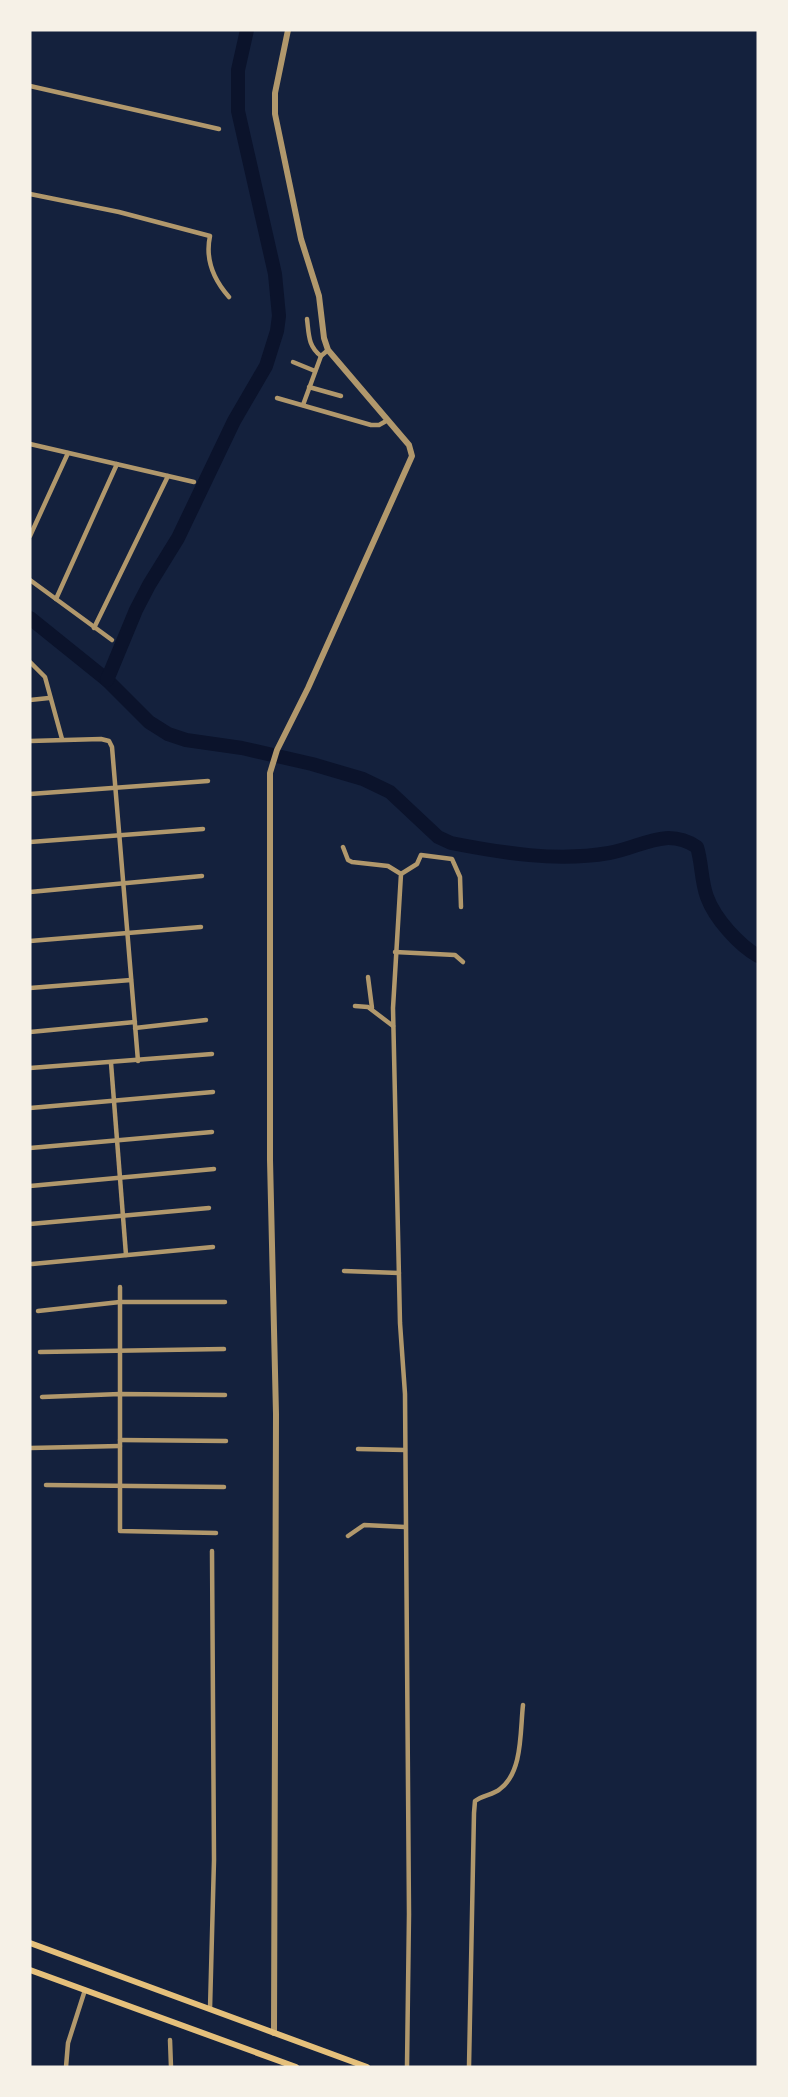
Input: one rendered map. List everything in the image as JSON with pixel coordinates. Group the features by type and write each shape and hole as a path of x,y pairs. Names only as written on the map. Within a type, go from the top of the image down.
{"main road":[{"path":"30,1943 368,2067"},
{"path":"30,1970 283,2065 295,2067"}],"street":[{"path":"274,2033 276,1415 270,1160 270,774 277,751 412,456 409,445 328,350 324,338 319,296 301,239 275,114 275,93 288,30"},
{"path":"30,86 219,129"},
{"path":"30,194 119,212 210,236 209,254 212,268 218,284 229,297"},
{"path":"307,319 310,343 313,350 321,356"},
{"path":"303,405 321,356 328,350"},
{"path":"293,362 315,371"},
{"path":"309,387 341,396"},
{"path":"277,398 371,425 379,425 389,419"},
{"path":"30,444 194,482"},
{"path":"30,536 68,453"},
{"path":"56,599 117,464"},
{"path":"94,628 168,476"},
{"path":"30,580 112,640"},
{"path":"30,662 45,677 62,739"},
{"path":"30,700 49,698"},
{"path":"30,741 102,739 109,741 112,747 138,1061"},
{"path":"30,794 208,780"},
{"path":"30,842 203,829"},
{"path":"343,847 348,860 352,862 388,866 401,874"},
{"path":"401,874 417,864 421,855 452,859 460,877 461,907"},
{"path":"401,874 394,1026 400,1323 405,1394 409,1914 407,2067"},
{"path":"30,892 202,876"},
{"path":"30,941 201,927"},
{"path":"396,952 455,955 463,962"},
{"path":"368,976 372,1009"},
{"path":"30,988 131,980"},
{"path":"355,1006 372,1009 394,1026"},
{"path":"30,1032 206,1020"},
{"path":"30,1068 212,1054"},
{"path":"111,1063 126,1255"},
{"path":"30,1108 213,1092"},
{"path":"30,1149 212,1132"},
{"path":"30,1186 214,1169"},
{"path":"30,1224 209,1208"},
{"path":"32,1265 213,1247"},
{"path":"344,1271 399,1273"},
{"path":"120,1287 120,1531 216,1533"},
{"path":"38,1311 120,1302 225,1303"},
{"path":"40,1352 224,1349"},
{"path":"42,1397 120,1394 225,1395"},
{"path":"30,1448 226,1441"},
{"path":"358,1449 405,1450"},
{"path":"46,1485 223,1487"},
{"path":"348,1536 364,1525 405,1527"},
{"path":"210,2010 214,1860 212,1551"},
{"path":"470,2067 475,1801 499,1790 510,1779 518,1756 523,1705"},
{"path":"66,2067 68,2043 85,1990"},
{"path":"170,2040 171,2067"}],"waterway":[{"path":"107,680 136,610 178,538 234,421 266,366 277,331 279,316 275,274 238,111 238,70 247,30"},
{"path":"30,618 107,680 149,722 168,734 186,740 242,748 312,764 363,779 390,792 438,837 451,843 510,853 570,857 609,853 664,838 685,841 697,847 705,891 716,914 736,938 758,956"}]}
